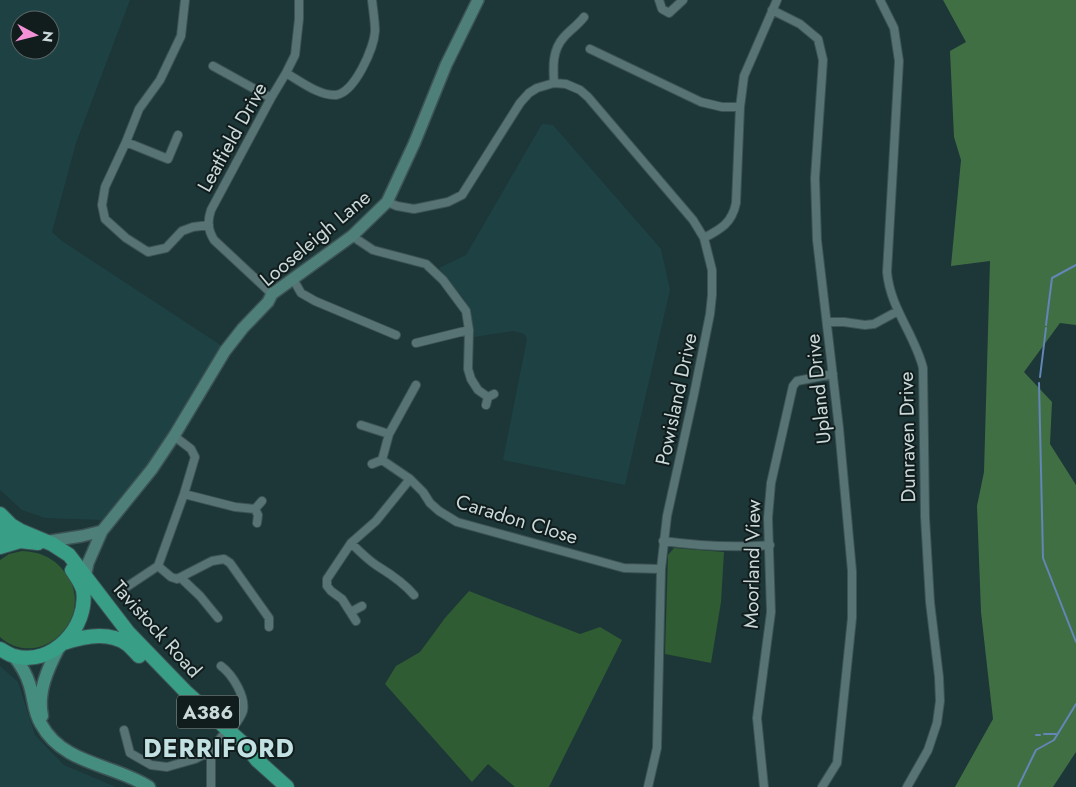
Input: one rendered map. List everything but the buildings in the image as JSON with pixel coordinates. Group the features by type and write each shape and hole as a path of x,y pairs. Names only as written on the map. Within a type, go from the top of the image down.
{"highway":[{"name":"Tavistock Road","path":"0,514 11,525 21,531 44,543 52,544 69,555 84,582 128,632 226,734 252,759 257,760 287,787"},
{"path":"0,530 6,545 28,541 44,543"},
{"path":"62,645 72,632 80,616 84,582"},
{"name":"Tavistock Road","path":"7,656 38,656 82,638 98,636 113,638 127,644 203,720 226,734"},
{"path":"0,649 7,656"}],"main road":[{"path":"60,746 44,723 40,702 46,673 62,645"},
{"path":"7,656 19,662 29,682 34,710 40,724 52,740 84,761 127,775 149,787"}],"street":[{"path":"184,0 181,36 160,80 139,109 105,187 102,205 105,219 126,238 148,252 166,248 182,231 193,227 209,226"},
{"path":"286,73 294,55 299,19 299,0"},
{"name":"Leatfield Drive","path":"272,294 214,240 209,226 211,210 286,73 321,92 336,95 348,89 366,62 375,32 372,0"},
{"name":"Looseleigh Lane","path":"84,582 88,563 102,530 152,469 225,351 243,328 268,302 272,294 352,236 387,202 414,144 446,65 478,0"},
{"path":"659,0 662,9 669,13 683,0"},
{"path":"704,238 718,231 734,214 740,107 744,76 776,0"},
{"name":"Dunraven Drive","path":"880,0 894,28 899,61 887,272 891,297 920,354 923,368 925,517 930,602 940,701 937,723 928,750 907,787"},
{"name":"Upland Drive","path":"772,10 800,24 818,40 822,60 815,178 816,240 833,374 852,571 852,618 837,763 822,787"},
{"path":"387,202 414,209 448,202 462,195 520,103 529,93 537,88 554,83 553,64 556,51 563,38 584,18"},
{"path":"590,49 701,102 740,107"},
{"path":"213,66 271,98"},
{"path":"220,81 225,72"},
{"name":"Powisland Drive","path":"554,83 573,86 588,97 693,220 704,238 712,270 710,314 663,541 657,748 648,787"},
{"path":"126,142 168,159 178,135"},
{"path":"352,236 373,250 426,264 443,280 466,311 469,330 468,369 471,379 478,390 489,399"},
{"path":"293,279 300,293 396,335"},
{"path":"827,322 874,324 898,311"},
{"path":"416,343 469,330"},
{"name":"Moorland View","path":"764,787 757,718 770,612 768,518 771,483 788,401 793,386 797,381 833,374"},
{"path":"372,464 382,460 389,434 416,385"},
{"path":"361,425 389,434"},
{"path":"125,588 158,566 184,494 195,457 191,449 174,436"},
{"name":"Caradon Close","path":"382,460 410,479 423,492 430,503 457,522 624,568 661,569"},
{"path":"356,621 342,599 327,586 327,579 351,544 376,520 410,479"},
{"path":"184,494 235,507 255,509"},
{"path":"255,509 262,500"},
{"path":"255,509 258,515 257,524"},
{"path":"44,543 102,530"},
{"path":"663,541 694,546 770,545"},
{"path":"351,544 378,567 406,586 414,595"},
{"path":"158,566 171,578 177,579 212,561 224,559 230,563 269,618 269,627"},
{"path":"181,578 200,596 218,618"},
{"path":"351,612 362,606"},
{"path":"124,730 130,753 151,765 167,767 196,759 211,751 243,713 243,699 233,680 221,666"},
{"path":"211,751 211,787"}],"shaded area":[{"path":"0,0 130,0 76,143 52,232 62,241 222,346 147,465 102,520 45,518 22,510 0,490"},
{"path":"542,124 553,125 661,249 670,290 625,485 503,460 527,339 524,334 513,331 474,337 464,299 439,268 466,255"},
{"path":"0,666 18,682 35,735 64,765 116,787 0,787"}],"green space":[{"path":"943,0 1076,0 1076,325 1060,323 1024,372 1052,402 1050,444 1076,485 1076,752 1053,787 955,787 993,719 981,612 977,506 984,472 990,261 951,266 961,160 954,137 950,51 966,42"},
{"path":"674,548 724,552 721,602 711,663 665,654 668,555"},
{"path":"22,551 47,557 58,564 67,575 74,592 74,608 69,623 59,636 46,644 31,648 15,646 0,637 0,560 9,554"},
{"path":"469,591 580,634 600,627 622,640 549,787 515,787 488,764 472,782 385,684 396,666 420,652 445,618"}],"waterway":[{"path":"1046,325 1052,278 1076,265"},
{"path":"1040,377 1046,328"},
{"path":"1039,383 1043,558 1076,642"},
{"path":"1018,787 1036,750 1054,740 1076,704"},
{"path":"1044,734 1056,734"}],"district":[{"name":"DERRIFORD","path":"219,748"}]}
